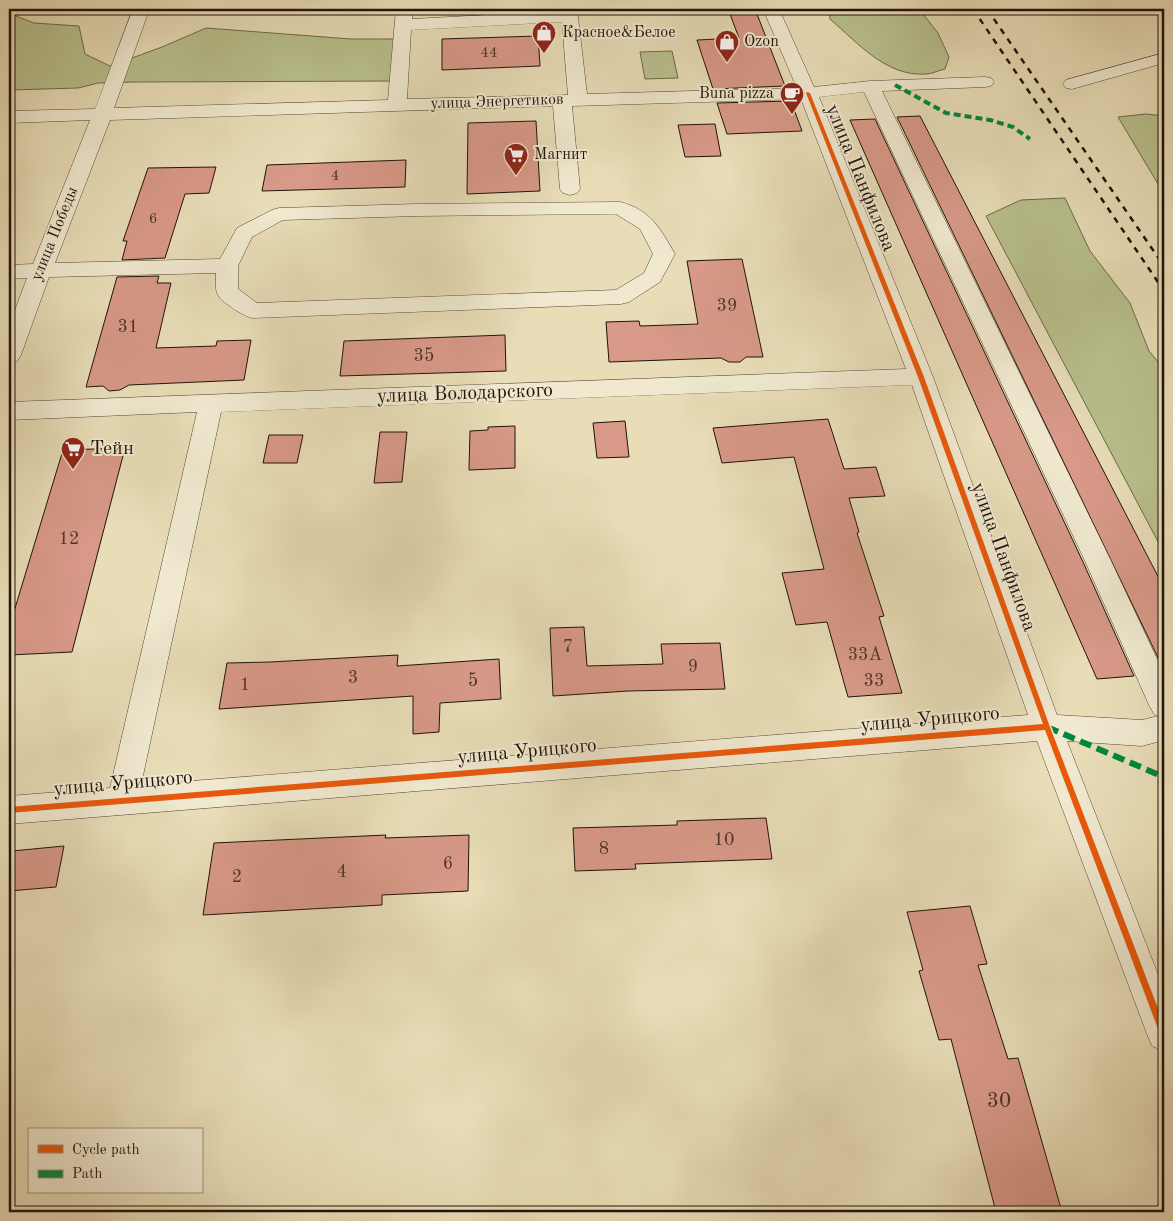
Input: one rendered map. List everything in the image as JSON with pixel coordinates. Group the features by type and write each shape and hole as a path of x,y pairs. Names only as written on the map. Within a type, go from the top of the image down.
{"street":[{"name":"улица Панфилова","path":"771,9 808,92 921,377 1047,727 1164,1034"},
{"name":"улица Победы","path":"9,355 40,270 104,114 139,13"},
{"path":"397,105 403,17 570,13 570,190"},
{"path":"1072,84 1164,58"},
{"name":"улица Энергетиков","path":"9,117 808,92 870,86 985,82"},
{"path":"870,86 1098,561 1164,705"},
{"path":"620,208 648,226 664,254 652,277 620,297 252,311 227,292 227,266 244,233 280,214 417,210 620,208"},
{"path":"9,272 227,266"},
{"name":"улица Володарского","path":"9,410 921,377"},
{"path":"122,801 212,403"},
{"name":"улица Урицкого","path":"9,810 1047,727 1142,733 1164,727"}],"green space":[{"path":"9,9 19,9 16,16 34,23 79,26 85,54 110,66 206,28 351,39 401,39 398,81 136,82 98,83 78,88 9,90"},
{"path":"829,9 919,9 938,33 949,57 945,69 928,74 911,73 885,64 830,19"},
{"path":"672,51 678,78 645,79 640,52"},
{"path":"1146,114 1164,116 1164,194 1118,117"},
{"path":"1065,198 1090,251 1130,303 1149,351 1164,369 1164,553 986,216 1021,200"}],"building":[{"path":"728,9 755,9 785,86 713,89 697,40 739,38"},
{"path":"538,36 540,66 442,70 442,39"},
{"path":"791,101 802,131 727,134 717,103"},
{"path":"920,116 1164,588 1164,670 897,117"},
{"path":"875,119 1083,562 1134,676 1097,679 850,120"},
{"path":"536,121 540,191 467,194 468,123"},
{"path":"715,124 721,156 685,157 678,125"},
{"path":"406,160 405,187 262,191 267,165"},
{"path":"216,167 209,193 185,194 165,258 122,260 127,241 123,241 148,168"},
{"path":"742,259 763,357 746,357 740,362 729,362 721,358 609,362 606,322 639,321 640,326 698,324 687,261"},
{"path":"159,276 157,283 171,283 156,348 216,346 217,341 251,340 244,380 129,385 120,390 109,391 103,386 86,387 117,277"},
{"path":"505,335 506,371 340,376 344,341"},
{"path":"828,419 844,469 876,467 885,496 849,498 859,532 857,533 884,616 879,617 902,693 848,697 827,622 796,625 782,573 824,569 794,457 722,463 713,428"},
{"path":"625,421 629,457 597,458 593,423"},
{"path":"515,426 515,468 469,470 470,431 488,430 488,427"},
{"path":"380,432 407,432 402,482 374,483"},
{"path":"269,435 303,435 297,463 263,463"},
{"path":"125,448 72,652 9,655 9,628 63,450"},
{"path":"584,627 587,666 663,664 661,644 720,643 725,689 628,691 553,696 550,628"},
{"path":"398,655 397,666 499,659 501,699 440,703 439,732 413,734 413,696 219,709 227,663"},
{"path":"766,818 772,859 635,864 636,869 575,871 573,828 677,825 677,821"},
{"path":"386,835 385,838 469,835 468,891 382,895 382,905 203,915 214,843"},
{"path":"64,846 56,887 9,891 9,868 12,851"},
{"path":"970,906 987,964 978,965 1008,1059 1018,1058 1062,1212 996,1212 951,1039 939,1040 919,971 923,970 907,912"}],"railway":[{"path":"973,9 1164,291"},
{"path":"987,9 1164,266"}],"marked path":[{"path":"895,85 946,113 990,120 1013,127 1030,139"},
{"path":"1047,727 1164,777"}],"cycle path":[{"path":"808,93 921,377 1047,727 1164,1034"},
{"path":"9,810 1047,727"}],"place":[{"name":"Красное&Белое","path":"544,54"},
{"name":"Ozon","path":"727,63"},
{"name":"Buna pizza","path":"792,115"},
{"name":"Магнит","path":"516,176"},
{"name":"Тейн","path":"73,470"}]}
